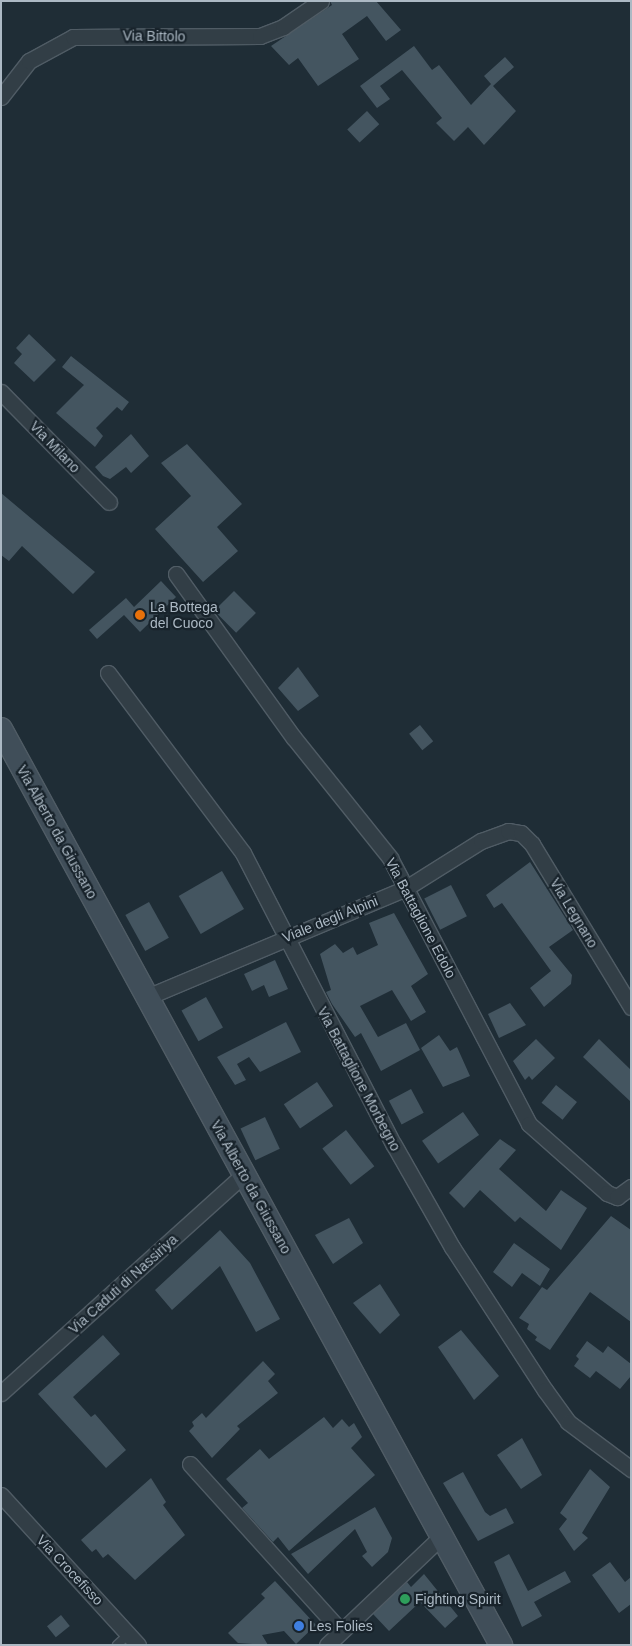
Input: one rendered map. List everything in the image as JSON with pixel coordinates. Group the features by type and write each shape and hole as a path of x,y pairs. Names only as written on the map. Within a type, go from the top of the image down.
{"street":[{"name":"Via Bittolo","path":"1,97 29,61 74,37 260,36 283,27 321,1"},
{"name":"Via Milano","path":"1,392 109,502"},
{"name":"Via Battaglione Edolo","path":"176,574 294,738 390,858 529,1124 607,1193 618,1197 631,1187"},
{"name":"Via Battaglione Morbegno","path":"108,673 243,853 394,1145 452,1247 545,1390 568,1422 631,1469"},
{"name":"Via Alberto da Giussano","path":"1,729 501,1645"},
{"name":"Viale degli Alpini","path":"147,997 286,936 406,888 481,841 508,831"},
{"name":"Via Legnano","path":"508,831 521,833 532,844 631,1007"},
{"name":"Via Caduti di Nassiriya","path":"1,1393 244,1174"},
{"path":"190,1464 341,1631"},
{"name":"Via Crocefisso","path":"1,1495 134,1640"},
{"path":"327,1645 442,1536"}],"lane":[{"path":"117,1645 134,1640"}],"building":[{"path":"330,1 376,1 401,30 386,41 367,16 342,34 359,59 318,86 298,58 289,65 271,46 332,5"},
{"path":"414,46 432,70 439,65 471,105 491,84 484,76 505,57 514,67 493,86 516,111 484,145 468,127 454,141 436,123 442,118 402,70 380,86 390,99 377,108 360,86"},
{"path":"367,111 379,124 360,143 347,129"},
{"path":"29,334 56,360 34,382 14,363 22,354 16,348"},
{"path":"71,356 129,402 122,411 117,407 96,428 103,436 95,447 56,413 84,385 62,367"},
{"path":"131,434 149,456 131,473 126,467 110,479 103,476 95,467"},
{"path":"187,444 242,504 217,527 238,551 203,582 155,529 191,496 161,463"},
{"path":"1,493 95,572 73,594 22,546 9,561 1,555"},
{"path":"161,581 176,597 140,632 124,615 97,639 89,630 126,598 134,607"},
{"path":"234,591 256,613 236,633 214,611"},
{"path":"298,667 319,696 298,711 278,688"},
{"path":"420,725 433,741 422,750 409,734"},
{"path":"530,862 573,930 549,947 572,975 571,984 544,1007 530,988 551,971 502,903 494,908 486,895"},
{"path":"222,871 244,909 201,934 179,896"},
{"path":"451,885 467,916 440,930 424,899"},
{"path":"149,902 169,938 145,951 125,915"},
{"path":"394,913 428,974 411,986 426,1012 411,1021 392,990 360,1006 378,1037 406,1023 420,1050 381,1071 361,1033 355,1037 332,1004 326,992 331,990 320,954 335,944 343,953 353,947 357,955 378,945 369,923"},
{"path":"275,960 288,989 269,997 264,985 252,991 244,974"},
{"path":"206,997 223,1028 198,1041 182,1011"},
{"path":"510,1003 526,1025 499,1038 488,1014"},
{"path":"286,1022 301,1052 260,1072 249,1057 237,1064 246,1080 235,1085 217,1057"},
{"path":"439,1035 450,1051 457,1047 470,1076 443,1087 421,1048"},
{"path":"536,1039 555,1058 532,1080 529,1076 525,1080 513,1061"},
{"path":"599,1039 631,1070 631,1102 583,1057"},
{"path":"317,1082 333,1106 300,1128 284,1104"},
{"path":"556,1085 577,1102 563,1120 542,1103"},
{"path":"411,1089 424,1113 402,1125 389,1101"},
{"path":"463,1112 479,1135 438,1164 422,1141"},
{"path":"265,1117 280,1149 255,1160 241,1128"},
{"path":"346,1130 374,1166 351,1185 322,1148"},
{"path":"500,1139 516,1150 499,1169 546,1211 561,1190 587,1208 561,1250 520,1217 515,1222 480,1190 464,1208 449,1193"},
{"path":"611,1216 631,1230 631,1322 590,1292 550,1350 535,1340 537,1337 527,1329 529,1324 519,1318 542,1287 547,1290"},
{"path":"349,1218 363,1243 333,1264 315,1235"},
{"path":"220,1230 250,1263 280,1319 256,1332 220,1266 172,1310 155,1290"},
{"path":"514,1243 550,1269 540,1286 522,1273 512,1287 493,1272"},
{"path":"380,1284 400,1315 380,1334 353,1303"},
{"path":"461,1330 499,1376 474,1400 438,1347"},
{"path":"103,1335 120,1354 73,1397 91,1417 95,1414 126,1450 106,1468 38,1394"},
{"path":"587,1341 603,1353 608,1346 631,1364 631,1376 620,1389 596,1371 590,1378 574,1366 579,1359 576,1356"},
{"path":"263,1361 275,1374 268,1381 278,1393 237,1426 240,1429 212,1458 189,1431 194,1426 192,1422 202,1413 206,1418"},
{"path":"324,1417 333,1428 342,1419 349,1427 354,1423 362,1437 351,1448 375,1475 289,1551 278,1537 273,1542 242,1508 248,1503 226,1479 260,1449 269,1459"},
{"path":"522,1438 542,1475 521,1489 497,1455"},
{"path":"590,1469 610,1487 582,1533 588,1538 574,1551 559,1529 567,1519 560,1513"},
{"path":"463,1472 485,1512 490,1516 506,1508 514,1523 478,1541 443,1483"},
{"path":"151,1478 166,1502 163,1505 185,1535 135,1580 108,1554 103,1558 96,1549 92,1552 81,1540"},
{"path":"375,1507 392,1538 388,1552 372,1567 362,1556 367,1552 355,1529 308,1574 291,1554"},
{"path":"509,1554 528,1591 565,1571 571,1582 534,1602 542,1616 522,1627 494,1562"},
{"path":"610,1562 625,1582 631,1577 631,1604 619,1613 592,1575"},
{"path":"424,1574 458,1616 445,1628 420,1602 389,1631 373,1614 407,1582 411,1587"},
{"path":"275,1581 316,1625 296,1644 284,1631 262,1635 268,1645 238,1643 228,1633 265,1598 261,1594"},
{"path":"61,1615 70,1626 56,1637 47,1626"}],"place":[{"name":"La Bottega del Cuoco","path":"140,615"},
{"name":"Fighting Spirit","path":"405,1599"},
{"name":"Les Folies","path":"299,1626"}]}
